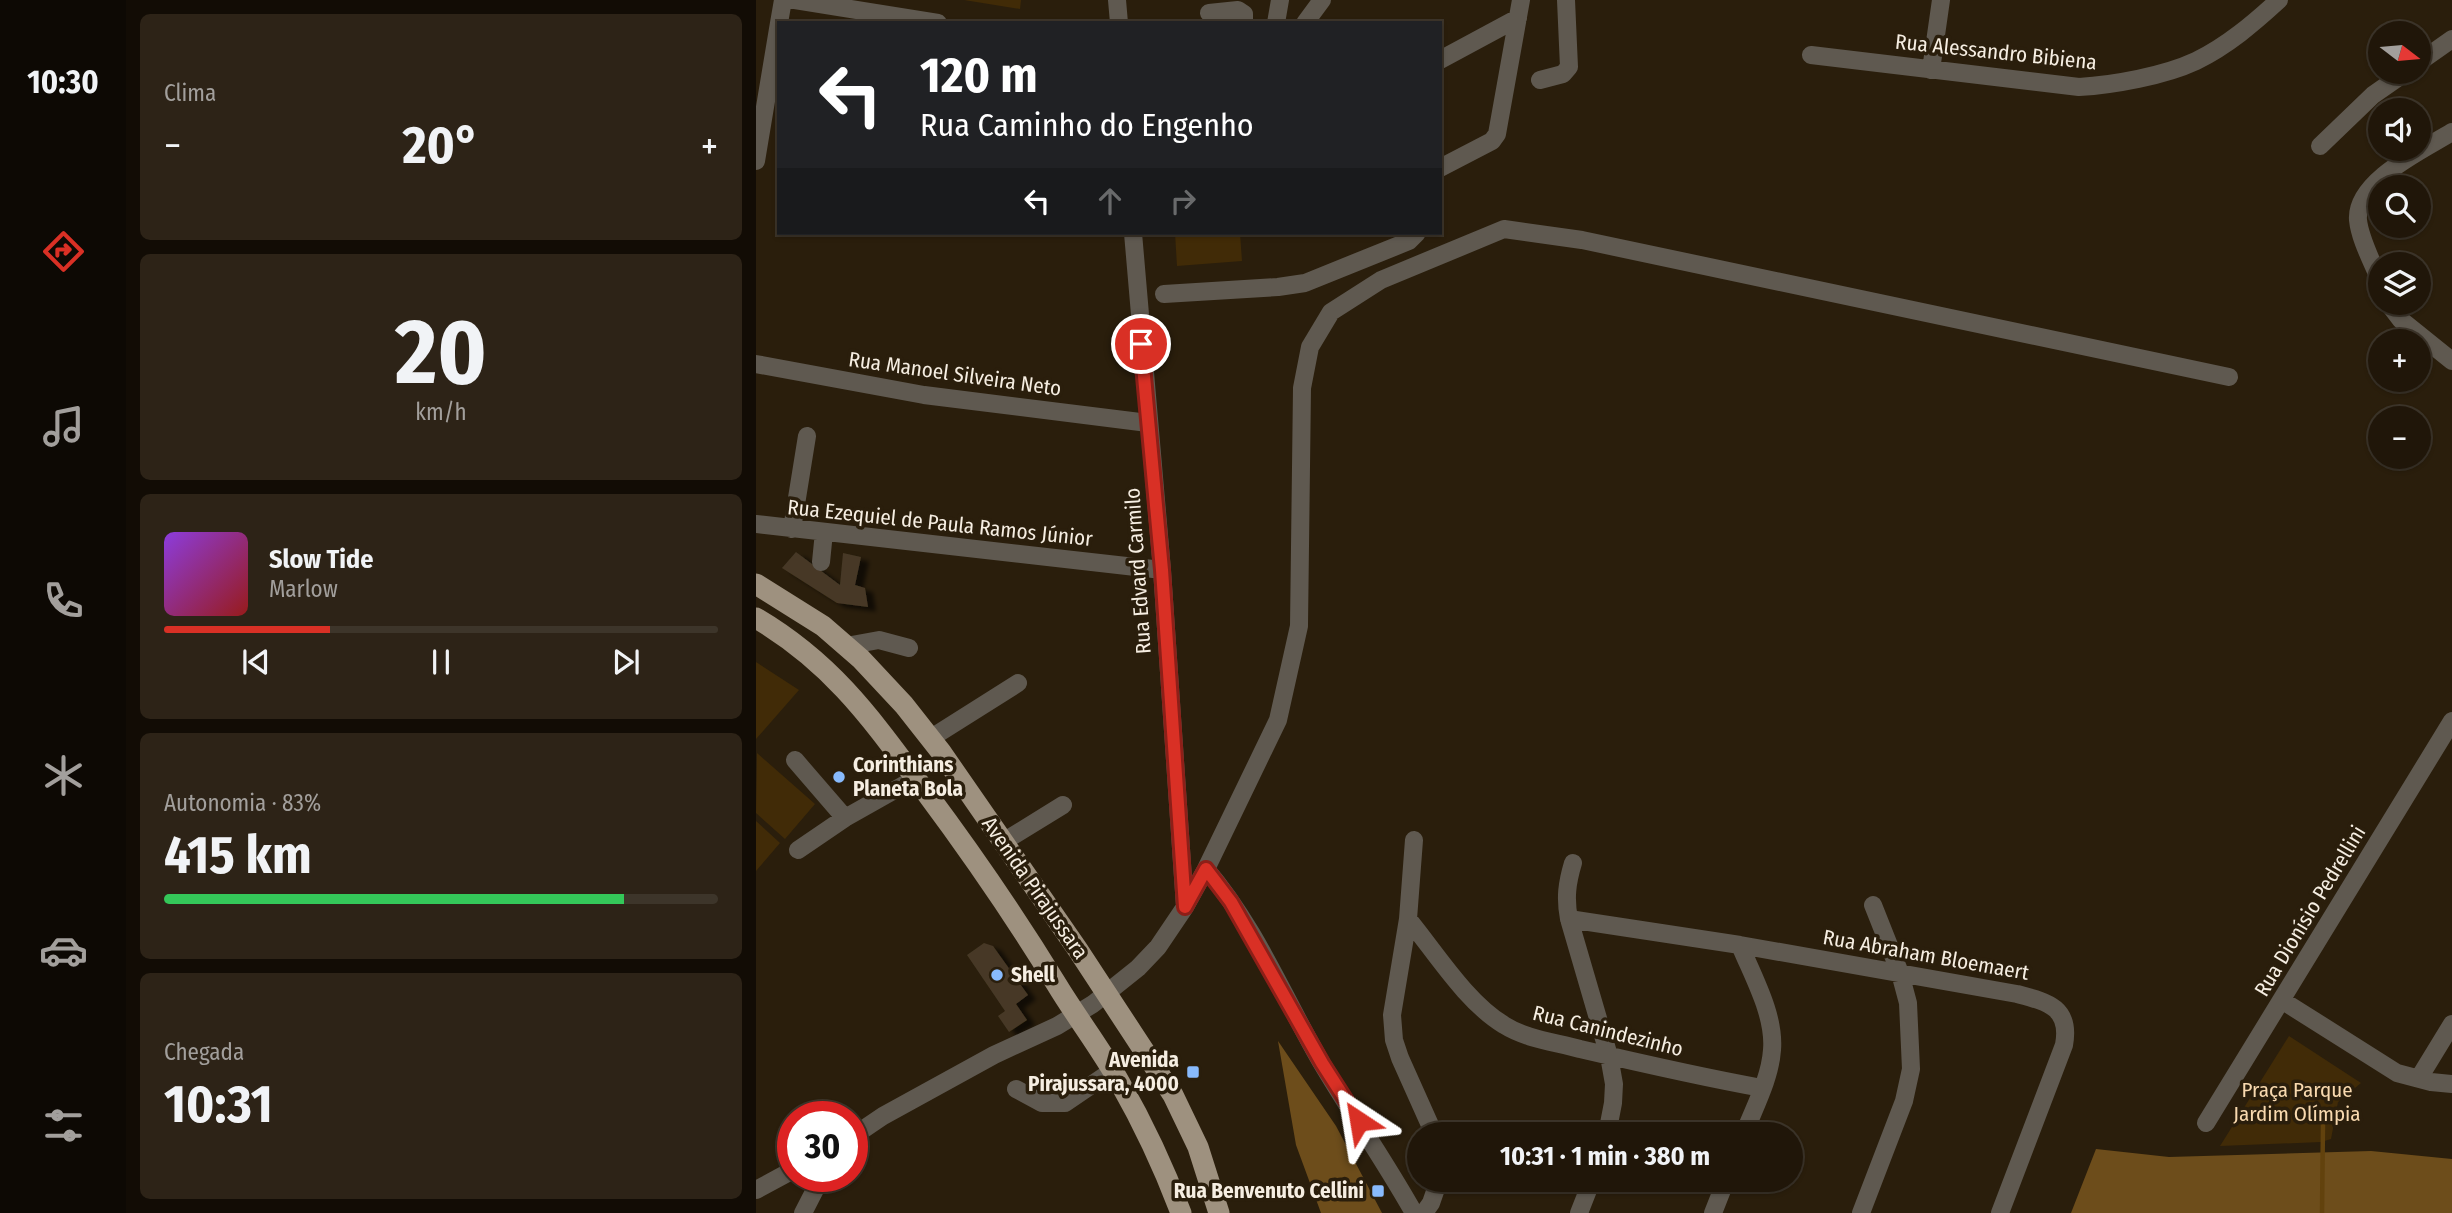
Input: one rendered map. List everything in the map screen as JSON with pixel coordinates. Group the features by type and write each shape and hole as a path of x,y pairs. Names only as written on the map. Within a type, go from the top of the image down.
{"main road":[{"name":"Avenida Pirajussara","path":"756,584 823,626 846,646 904,705 936,745 1173,1095 1198,1147 1219,1213"},
{"name":"Avenida Pirajussara","path":"756,618 820,664 866,710 916,778 1008,908 1112,1071 1161,1162 1181,1213"},
{"path":"866,710 898,737 924,770 929,772 940,764 936,745"}],"street":[{"path":"779,21 783,0"},
{"path":"794,0 899,20"},
{"path":"1117,0 1119,21"},
{"path":"1276,21 1280,0"},
{"path":"1306,21 1322,0"},
{"path":"1540,80 1563,74 1569,66 1566,0"},
{"path":"1931,70 1941,0"},
{"name":"Rua Alessandro Bibiena","path":"1811,55 2079,87 2113,85 2193,62 2249,26 2279,0"},
{"path":"1442,59 1519,9"},
{"path":"1442,167 1492,141 1497,134 1519,9"},
{"path":"1209,12 1238,10 1244,14 1244,21"},
{"path":"756,161 777,35"},
{"path":"2431,54 2452,39"},
{"path":"2320,146 2373,95 2389,84"},
{"path":"2369,252 2358,222 2362,199 2388,172 2452,132"},
{"path":"868,1126 994,1055 1057,1026 1107,994 1138,968 1165,937 1185,907 1278,720 1299,626 1302,388 1310,347 1331,312 1381,279 1504,229 1582,240 2229,377"},
{"name":"Rua Edvard Carmilo","path":"1133,235 1162,570 1185,907"},
{"path":"1164,294 1278,288 1305,283 1409,241 1415,235"},
{"path":"2397,315 2452,361"},
{"name":"Rua Manoel Silveira Neto","path":"756,364 793,373 924,395 1148,423"},
{"path":"792,529 807,436"},
{"name":"Rua Ezequiel de Paula Ramos Júnior","path":"756,524 1162,570"},
{"path":"821,562 824,532"},
{"path":"846,646 879,640 909,648"},
{"path":"936,745 1018,683"},
{"name":"Rua Dionísio Pedrellini","path":"2206,1123 2452,722"},
{"path":"795,760 845,818"},
{"path":"798,850 845,818 916,778"},
{"path":"1003,842 1063,805"},
{"path":"1414,840 1408,919 1392,1015 1394,1040 1429,1122"},
{"path":"1573,863 1566,901 1609,1056 1614,1084 1609,1122"},
{"path":"1206,869 1231,902 1322,1063 1413,1213"},
{"path":"1861,1213 1904,1101 1911,1069 1908,1003 1900,973 1873,905"},
{"name":"Rua Canindezinho","path":"1408,919 1459,982 1504,1026 1524,1035 1609,1056 1762,1088"},
{"name":"Rua Abraham Bloemaert","path":"1569,919 1740,945 2017,994 2044,1001 2056,1008 2066,1033 2062,1052 2000,1213"},
{"path":"1165,937 1181,947"},
{"path":"1740,945 1772,1033 1772,1052 1749,1122"},
{"path":"2283,1001 2397,1073 2431,1082 2452,1084"},
{"path":"2419,1078 2452,1024"},
{"path":"1016,1089 1042,1103 1065,1103 1112,1071"},
{"path":"756,1189 777,1178"},
{"path":"803,1213 814,1192"},
{"path":"1424,1213 1434,1192"},
{"path":"1579,1213 1587,1192"},
{"path":"1713,1213 1721,1192"}],"green space":[{"path":"964,0 1021,0 1020,9"},
{"path":"1175,235 1240,235 1242,261 1177,266"},
{"path":"756,662 799,690 756,739"},
{"path":"757,753 815,804 785,839 756,813"},
{"path":"756,821 780,843 756,871"},
{"name":"Praça Parque Jardim Olímpia","path":"2289,1036 2361,1083 2338,1102 2331,1139 2321,1142 2220,1146"}],"shaded area":[{"path":"1278,1041 1336,1126 1382,1213 1321,1213 1296,1145"},
{"path":"2096,1149 2169,1157 2371,1151 2452,1159 2452,1213 2071,1213"}],"building":[{"path":"796,552 840,585 843,553 861,557 855,585 865,588 868,607 837,603 782,568"},
{"name":"Shell","path":"984,943 993,946 1028,995 1016,1004 1027,1020 1009,1032 998,1016 1005,1011 967,955"}],"waterway":[{"path":"2322,1213 2323,1123"}],"place":[{"name":"Corinthians Planeta Bola","path":"839,777"},
{"name":"Shell","path":"997,975"},
{"name":"Avenida Pirajussara, 4000","path":"1193,1072"},
{"name":"Rua Benvenuto Cellini","path":"1378,1191"}],"route":[{"path":"1141,344 1162,570 1185,907 1206,869 1231,902 1322,1063 1359,1121"}]}
